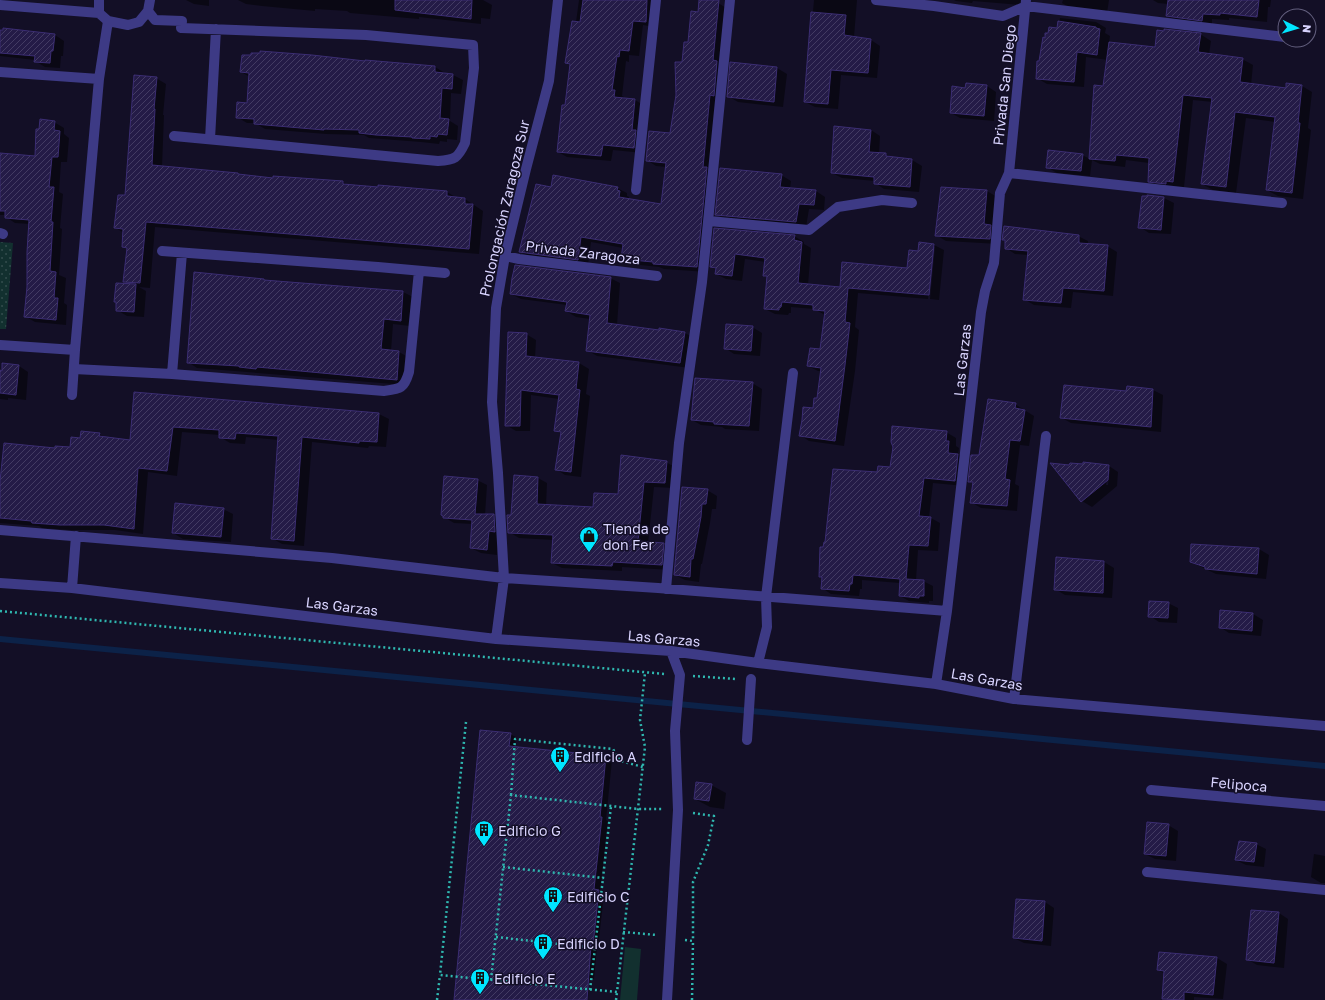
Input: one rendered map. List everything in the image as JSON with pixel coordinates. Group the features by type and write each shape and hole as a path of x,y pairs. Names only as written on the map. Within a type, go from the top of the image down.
{"street":[{"path":"98,0 99,13"},
{"path":"0,5 99,13 108,21 128,25 139,22 148,12 150,0"},
{"path":"553,0 558,11"},
{"name":"Prolongación Zaragoza Sur","path":"496,639 504,578 492,402 496,308 505,256 549,82 558,11 558,0"},
{"path":"636,190 656,0"},
{"path":"666,589 679,443 702,282 709,221 730,0"},
{"path":"876,0 934,6 1003,16 1026,3 1277,37"},
{"name":"Privada San Diego","path":"981,312 985,291 994,263 1000,194 1009,173 1026,3"},
{"path":"148,12 155,20 182,21 181,28 366,34 473,45 474,68 465,143 460,153 451,160 438,161 174,136"},
{"path":"72,395 98,79 108,21"},
{"path":"210,139 216,29"},
{"path":"0,72 98,79"},
{"path":"1009,173 1282,203"},
{"path":"709,221 809,230 838,206 882,200 912,203"},
{"path":"162,251 446,273"},
{"path":"172,374 182,252"},
{"name":"Privada Zaragoza","path":"505,256 657,276"},
{"path":"74,369 172,374 384,391 394,390 403,387 409,372 419,271"},
{"name":"Las Garzas","path":"936,684 947,612 981,312"},
{"path":"0,345 75,350"},
{"path":"758,663 767,627 766,597 793,373"},
{"path":"1014,699 1046,436"},
{"path":"0,530 332,558 504,578 666,589 947,612"},
{"path":"72,588 76,536"},
{"name":"Las Garzas","path":"0,583 72,588 496,639 671,651 936,684 1014,699 1325,726"},
{"path":"667,1000 678,810 675,731 680,675 671,651"},
{"path":"747,740 751,680"},
{"name":"Felipoca","path":"1151,790 1325,806"},
{"path":"1147,872 1325,890"}],"path":[{"path":"0,611 645,673 751,680"},
{"path":"616,1000 645,747 640,720 645,673"},
{"path":"437,1000 466,722"},
{"path":"491,980 511,795 515,739 613,749 620,761 643,767"},
{"path":"511,795 638,809"},
{"path":"590,990 611,806"},
{"path":"503,867 603,878"},
{"path":"496,937 596,948"},
{"path":"440,975 617,992"}],"green space":[{"path":"0,242 13,243 6,329 0,329"},
{"path":"625,947 641,949 637,1000 620,1000"}],"building":[{"path":"395,0 472,0 471,19 395,10"},
{"path":"583,0 647,0 646,22 633,21 629,51 620,50 619,57 617,56 612,90 615,90 614,97 635,99 632,130 636,130 634,148 603,145 601,156 557,152 562,105 565,105 570,64 565,63 572,21 580,22"},
{"path":"699,0 719,0 713,60 717,61 714,96 710,95 703,167 707,167 697,267 653,264 653,262 621,259 623,244 581,237 578,260 519,252 536,184 551,187 553,175 618,187 617,190 620,191 619,197 661,204 666,163 646,161 649,131 670,133 676,95 675,62 682,62 684,42 688,42 691,11 698,12"},
{"path":"1168,0 1259,0 1257,17 1220,13 1220,15 1203,14 1202,21 1166,16"},
{"path":"811,12 846,15 844,35 871,39 868,73 831,70 828,104 804,102"},
{"path":"1058,21 1096,27 1100,29 1097,55 1077,52 1074,82 1036,79 1037,61 1039,61 1043,37 1045,38 1045,33 1048,33 1049,27 1057,28"},
{"path":"3,28 55,34 50,63 34,62 35,56 0,53 0,30 3,30"},
{"path":"1164,29 1201,33 1198,52 1243,58 1240,82 1286,88 1286,83 1302,85 1298,123 1300,123 1292,193 1266,190 1275,117 1235,112 1226,187 1201,184 1212,98 1183,95 1173,182 1166,181 1166,184 1148,182 1149,158 1116,155 1115,161 1089,159 1094,85 1103,86 1109,42 1155,47 1157,30 1164,31"},
{"path":"260,51 435,66 435,72 453,74 452,89 442,88 440,118 449,119 447,135 438,134 437,137 430,136 430,139 412,138 359,133 359,130 324,130 254,124 254,119 236,118 237,102 247,103 249,73 240,72 242,55 260,53"},
{"path":"730,62 777,67 774,102 727,97"},
{"path":"134,75 157,77 152,165 238,173 273,178 273,176 343,181 343,184 378,187 378,185 447,191 447,196 465,198 465,204 473,204 469,249 146,222 140,283 123,282 127,248 122,247 123,229 114,228 118,195 125,195"},
{"path":"966,83 987,85 984,116 950,113 952,86 965,88"},
{"path":"40,119 55,121 54,130 60,131 58,157 52,157 49,187 54,187 51,222 53,222 50,271 56,272 54,298 58,298 56,320 24,317 27,287 29,220 5,218 5,211 0,211 0,153 35,156 36,129 39,129"},
{"path":"834,126 871,130 869,152 886,153 886,156 912,159 910,187 874,184 874,177 831,173"},
{"path":"1048,150 1083,154 1081,171 1046,168"},
{"path":"720,168 782,174 780,187 816,190 814,205 799,204 796,222 715,215"},
{"path":"941,187 987,190 984,224 991,225 990,239 935,236"},
{"path":"1147,195 1164,197 1161,230 1138,228 1142,196"},
{"path":"1004,226 1079,235 1079,243 1108,245 1104,291 1063,288 1061,303 1023,300 1028,251 1005,249 1005,240 1002,240"},
{"path":"714,228 795,235 794,240 802,242 798,283 840,287 842,262 907,268 909,250 918,251 919,242 934,244 929,295 848,288 845,322 850,323 835,441 799,436 803,407 813,408 814,398 817,398 821,368 807,366 810,348 820,349 825,311 813,310 813,305 782,302 779,310 764,309 767,276 763,276 765,258 735,254 732,276 715,274 716,268 710,267"},
{"path":"515,265 611,277 607,323 685,332 680,363 586,351 590,315 565,311 567,302 510,294"},
{"path":"194,272 264,280 403,291 401,321 384,319 381,349 399,351 397,380 257,367 256,369 239,366 187,363"},
{"path":"116,283 136,284 134,312 116,311 116,302 114,302"},
{"path":"726,324 753,326 751,351 724,349"},
{"path":"508,332 527,333 526,356 579,362 576,389 580,390 571,472 555,470 561,432 554,431 559,395 521,390 520,426 505,426"},
{"path":"2,363 19,365 16,395 0,393 0,370 2,371"},
{"path":"695,378 753,382 749,426 714,424 714,422 691,420"},
{"path":"1064,385 1126,391 1127,386 1153,389 1151,427 1060,418"},
{"path":"134,392 379,413 377,442 359,441 359,443 302,437 294,541 271,539 278,436 236,433 235,439 219,438 219,430 173,427 167,471 138,468 134,529 104,525 60,525 32,523 31,521 0,518 0,481 4,443 55,448 55,446 70,447 71,437 80,438 81,431 100,433 99,436 130,440"},
{"path":"988,399 1016,403 1015,408 1025,410 1020,441 1010,440 1005,479 1010,480 1007,506 970,503 973,482 968,482 971,455 979,455"},
{"path":"892,426 947,431 946,441 949,441 948,453 958,454 955,481 924,478 919,516 931,517 928,546 909,545 906,579 924,580 924,596 919,596 919,598 899,596 900,579 853,575 852,584 850,584 849,591 821,589 822,577 819,577 820,547 823,547 825,542 833,469 877,472 878,466 890,467 893,447 891,442"},
{"path":"621,455 667,461 665,483 644,482 638,541 664,543 662,565 613,562 612,566 551,563 553,535 508,533 507,515 511,515 514,475 538,477 537,504 593,507 594,493 618,494"},
{"path":"1083,462 1109,465 1108,480 1081,502 1050,463 1069,465 1070,463 1083,464"},
{"path":"444,476 478,479 475,514 494,514 495,532 489,531 487,550 470,548 472,520 443,518 441,515"},
{"path":"682,487 708,489 706,504 702,504 693,559 691,559 690,577 674,575"},
{"path":"175,503 224,508 221,537 172,533"},
{"path":"1191,544 1259,548 1257,574 1205,569 1205,567 1190,562"},
{"path":"1056,557 1104,561 1103,593 1054,590"},
{"path":"1149,601 1169,602 1168,618 1148,617"},
{"path":"1220,610 1253,613 1252,631 1219,628"},
{"path":"480,730 511,733 509,746 606,756 600,817 602,817 594,889 599,890 593,945 591,945 587,1000 454,1000"},
{"path":"696,782 712,784 709,801 694,799"},
{"path":"1147,822 1169,824 1166,856 1144,854"},
{"path":"1239,841 1257,843 1254,862 1235,860"},
{"path":"1016,899 1045,901 1042,941 1013,938"},
{"path":"1251,910 1279,912 1274,963 1246,960"},
{"path":"1159,952 1217,957 1213,995 1184,992 1184,1000 1162,999 1164,971 1157,970"}],"waterway":[{"path":"0,639 1325,766"}],"place":[{"name":"Tienda de don Fer","path":"589,553"},
{"name":"Edificio A","path":"560,773"},
{"name":"Edificio G","path":"484,847"},
{"name":"Edificio C","path":"553,913"},
{"name":"Edificio D","path":"543,960"},
{"name":"Edificio E","path":"480,995"}]}
